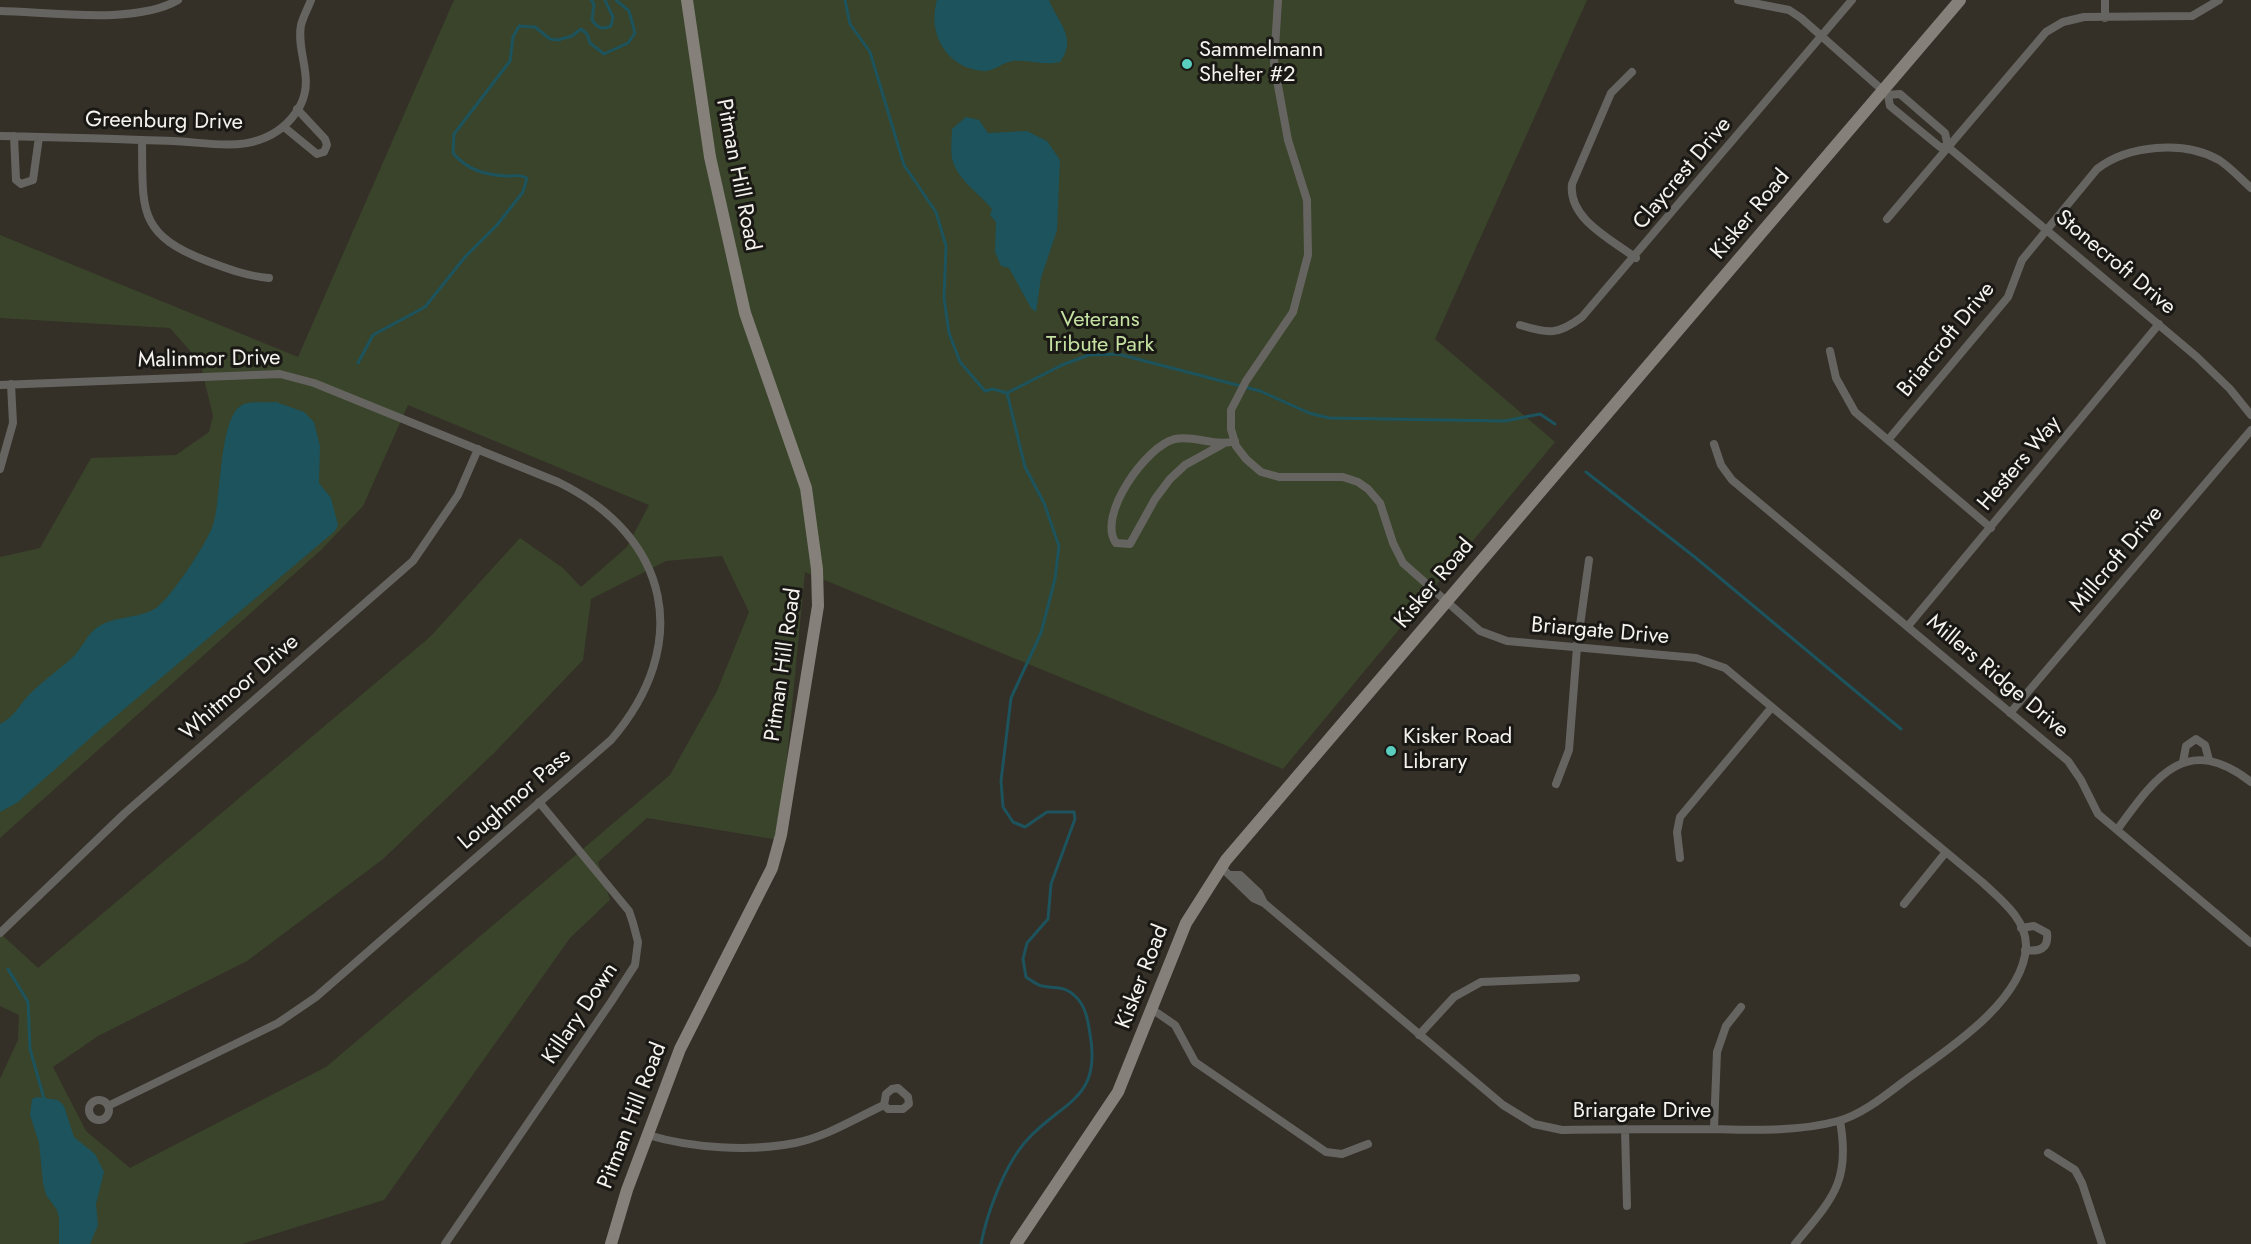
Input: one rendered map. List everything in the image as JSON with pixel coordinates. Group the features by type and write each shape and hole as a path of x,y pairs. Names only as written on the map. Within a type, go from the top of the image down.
{"main road":[{"name":"Pitman Hill Road","path":"611,1244 612,1232 680,1050 772,868 781,835 818,606 817,569 806,488 745,313 710,157 687,0"},
{"name":"Kisker Road","path":"1016,1244 1118,1092 1153,1011 1186,923 1226,871 1251,829 1337,733 1886,93 1960,0"}],"street":[{"path":"0,11 131,15 160,9 178,0"},
{"name":"Greenburg Drive","path":"0,136 220,143 257,141 284,128 297,110 306,84 301,25 312,0"},
{"path":"1223,444 1173,439 1145,460 1131,476 1115,510 1111,529 1116,543 1130,544 1155,499 1185,465 1223,444 1235,441 1230,419 1245,385 1293,312 1308,255 1307,200 1288,140 1274,64 1278,0"},
{"path":"1738,0 1789,10 1886,93"},
{"name":"Claycrest Drive","path":"1520,325 1544,332 1563,331 1582,317 1636,258 1852,0"},
{"path":"2105,0 2105,18"},
{"path":"1887,219 2046,32 2063,22 2084,17 2192,16 2219,0"},
{"path":"1632,72 1611,93 1572,184 1571,193 1582,217 1636,258"},
{"name":"Stonecroft Drive","path":"1948,147 1940,147 1890,106 1886,93 1900,94 1945,133 1948,147 2197,357 2251,415"},
{"path":"284,128 317,154 324,152 327,145 325,139 297,110"},
{"path":"14,136 16,180 21,184 33,180 39,137"},
{"path":"142,140 143,199 154,231 168,243 187,253 247,276 270,278"},
{"name":"Briarcroft Drive","path":"1888,440 2008,297 2022,260 2097,169 2112,158 2130,152 2156,149 2202,153 2220,161 2251,188"},
{"name":"Hesters Way","path":"1908,626 2159,324"},
{"path":"1830,351 1836,378 1855,412 1991,528"},
{"name":"Malinmor Drive","path":"0,385 280,374 314,383 478,449"},
{"path":"0,469 13,423 11,384"},
{"name":"Millcroft Drive","path":"2010,713 2251,430"},
{"name":"Briargate Drive","path":"1226,871 1240,875 1259,893 1264,903 1503,1105 1526,1121 1562,1130 1792,1129 1840,1121 1881,1098 1960,1041 2008,990 2018,975 2025,950 2025,937 2010,909 1946,852 1725,668 1710,661 1507,641 1480,631 1403,563 1393,543 1380,503 1368,489 1358,482 1343,477 1279,477 1261,472 1246,459 1235,441"},
{"name":"Millers Ridge Drive","path":"1714,444 1721,465 1732,480 2068,761 2081,780 2098,814 2251,943"},
{"name":"Loughmor Pass","path":"108,1106 278,1023 316,997 611,740 637,708 656,660 662,613 652,577 629,535 601,507 581,493 478,449"},
{"name":"Whitmoor Drive","path":"0,933 125,813 413,561 458,495 478,449"},
{"path":"1557,784 1569,750 1577,647 1589,560"},
{"path":"1680,858 1677,832 1680,817 1772,707"},
{"path":"2183,762 2186,746 2196,738 2205,745 2209,760"},
{"path":"2117,830 2160,777 2183,762 2209,760 2228,766 2251,782"},
{"name":"Killary Down","path":"445,1244 611,1002 635,965 638,952 637,934 629,911 539,802"},
{"path":"1904,904 1946,852"},
{"path":"2021,928 2034,926 2048,933 2045,948 2038,952 2025,950"},
{"path":"1419,1035 1454,997 1481,982 1576,978"},
{"path":"1714,1130 1717,1052 1726,1026 1741,1007"},
{"path":"1153,1011 1175,1025 1195,1062 1326,1152 1342,1154 1368,1144"},
{"path":"648,1135 682,1145 795,1143 823,1134 884,1105"},
{"path":"1795,1244 1833,1196 1841,1178 1845,1148 1840,1121"},
{"path":"1624,1129 1627,1206"},
{"path":"2048,1153 2075,1170 2082,1183 2103,1244"}],"green space":[{"name":"Veterans Tribute Park","path":"454,0 1587,0 1435,339 1555,442 1283,769 805,572 779,840 647,818 598,862 610,900 570,938 384,1200 242,1244 0,1244 0,1079 18,1040 19,1015 0,1006 0,933 38,968 430,637 520,538 563,568 581,587 627,547 649,505 408,405 363,506 322,549 0,838 0,557 40,548 91,458 176,455 209,432 213,416 200,362 170,328 0,318 0,235 298,357","holes":["722,556 749,612 717,691 670,775 326,1067 130,1168 86,1131 53,1067 98,1036 247,961 383,859 494,753 583,660 591,599 666,561"]}],"water":[{"path":"937,0 1049,0 1065,31 1067,45 1065,53 1060,62 1054,63 1013,61 987,71 970,68 959,63 942,47 935,25"},
{"path":"966,117 979,120 988,133 1027,131 1047,141 1060,160 1057,230 1041,278 1036,312 1031,308 1009,268 1001,266 995,252 996,222 990,215 992,209 960,175 953,162 952,129"},
{"path":"276,402 304,412 314,422 320,446 319,483 331,498 338,525 335,531 97,732 18,802 0,812 0,724 12,715 39,685 73,657 93,631 107,622 148,612 163,602 196,557 213,525 225,440 229,424 236,411 247,403"},
{"path":"37,1097 58,1100 64,1106 74,1137 95,1154 104,1172 96,1204 98,1225 90,1244 59,1244 59,1218 57,1210 46,1195 39,1143 30,1115 32,1099"}],"waterway":[{"path":"591,0 594,4 592,20 602,28 611,26 613,17 605,0"},
{"path":"358,363 373,335 425,307 465,257 497,225 523,192 527,178 477,170 464,164 453,153 454,134 510,61 513,37 519,26 535,27 550,39 558,40 572,36 581,29 587,34 590,43 604,54 628,43 635,33 629,11 616,0"},
{"path":"845,0 850,24 870,52 904,165 936,212 946,246 944,298 949,333 960,362 985,391 993,389 1007,393 1062,365 1089,355 1118,354 1260,391 1309,413 1329,418 1505,421 1540,414 1555,424"},
{"path":"981,1244 992,1204 1011,1162 1027,1140 1076,1097 1085,1086 1090,1073 1092,1056 1087,1019 1079,1000 1067,990 1040,985 1026,977 1023,959 1027,943 1048,919 1051,884 1075,819 1074,812 1047,812 1025,827 1013,822 1003,807 1001,781 1011,698 1041,633 1055,579 1059,546 1044,503 1025,467 1007,393"},
{"path":"1586,472 1696,558 1901,729"},
{"path":"8,969 28,1002 30,1049 45,1102"}],"place":[{"name":"Sammelmann Shelter #2","path":"1187,64"},
{"name":"Kisker Road Library","path":"1391,751"}]}
